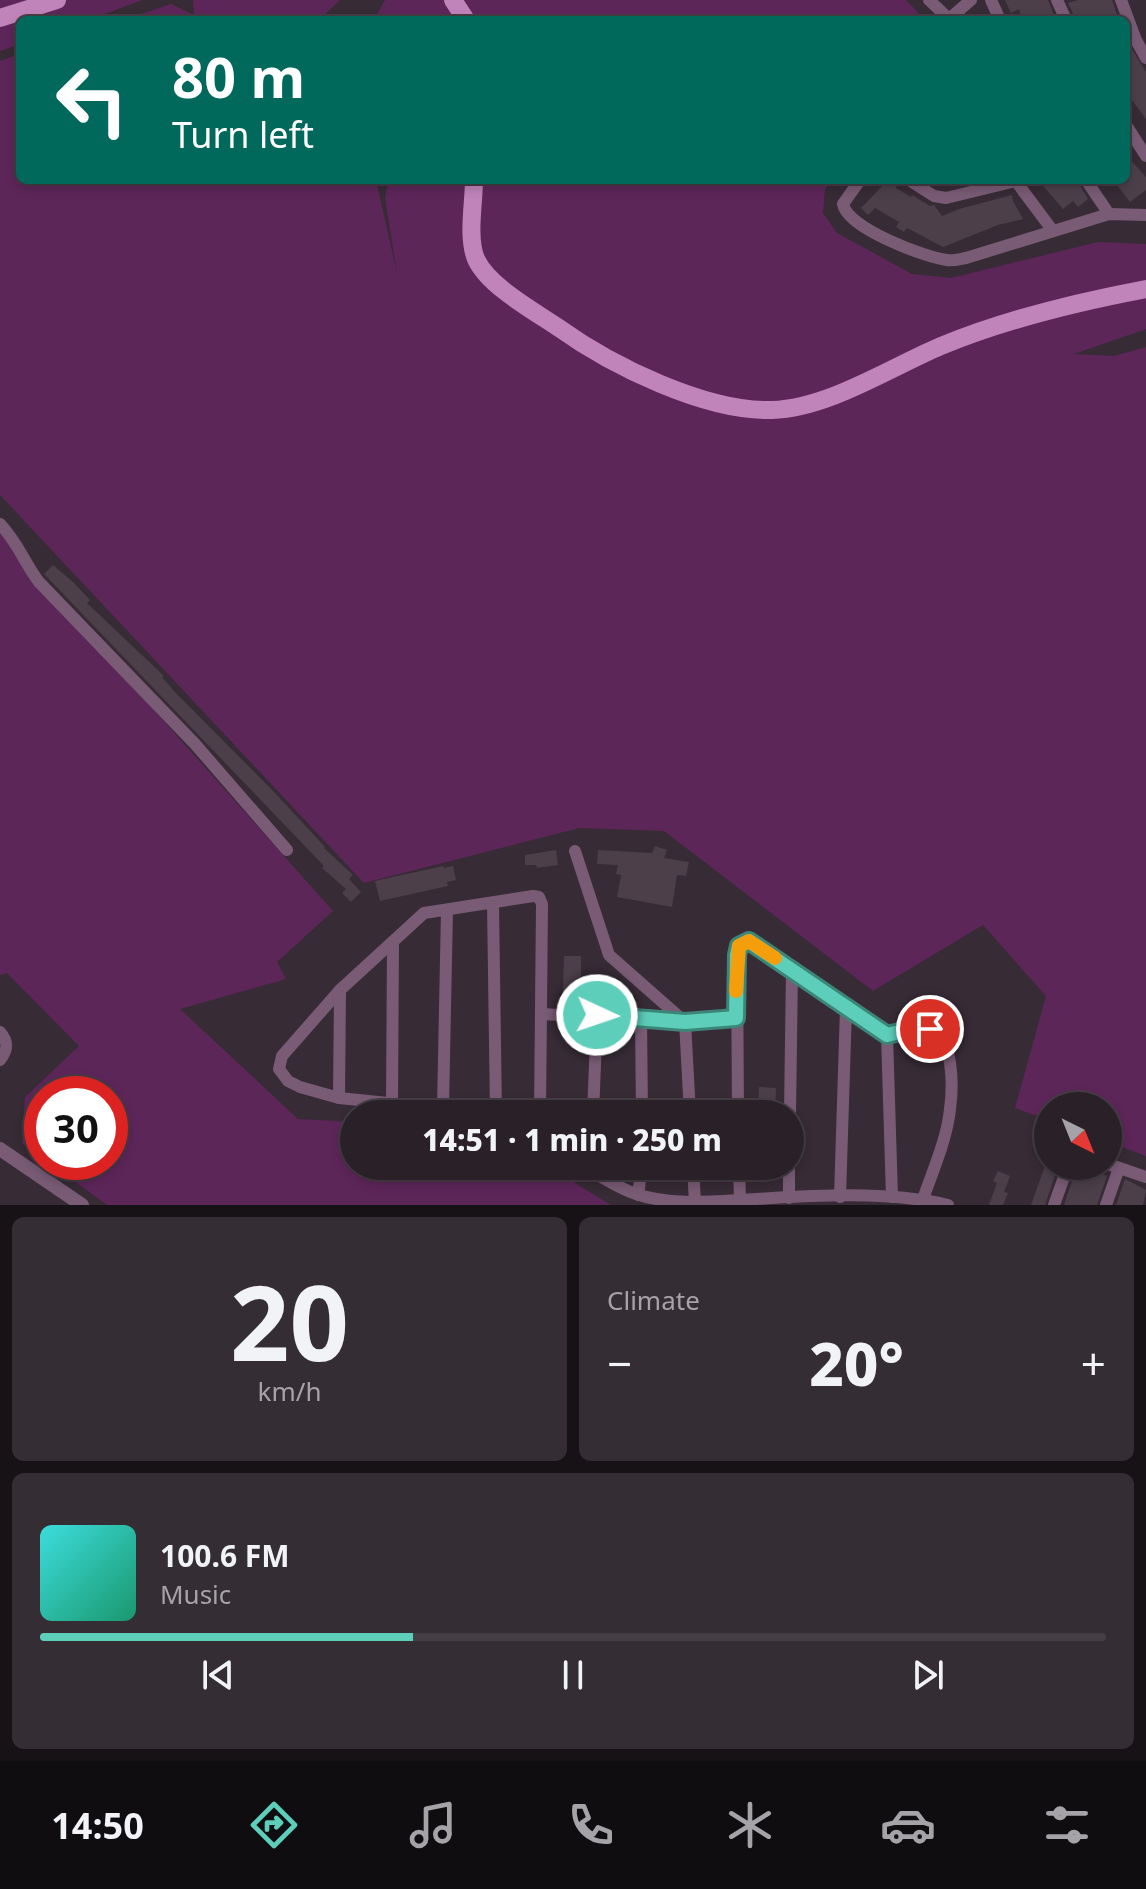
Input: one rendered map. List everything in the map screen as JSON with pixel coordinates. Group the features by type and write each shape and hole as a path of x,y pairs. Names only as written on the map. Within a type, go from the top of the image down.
{"main road":[{"path":"0,18 57,0"},
{"path":"474,184 475,257 487,277 579,342 627,368 698,396 739,406 769,410 793,408 824,399 943,345 1011,321 1146,289"}],"street":[{"path":"929,0 946,16"},
{"path":"952,16 971,0"},
{"path":"1130,24 1146,58"},
{"path":"1130,131 1146,156"},
{"path":"857,184 843,204 847,214 899,245 951,261 1109,214 1146,215"},
{"path":"915,184 934,196 946,198 1000,184"},
{"path":"1018,184 1053,231"},
{"path":"1089,184 1109,214"},
{"path":"0,524 15,540 39,582 233,785 258,819 287,850"},
{"path":"575,851 609,955 685,1022 689,1100"},
{"path":"360,1100 339,1098 288,1081 279,1069 282,1056 340,990 424,913 533,896 539,897 542,904 540,1100"},
{"path":"493,903 496,1100"},
{"path":"443,1100 447,910"},
{"path":"738,1100 739,946 749,941 887,1035 921,1027 930,1029 945,1040 949,1057 951,1109 923,1199"},
{"path":"392,1100 393,943"},
{"path":"790,1100 792,969"},
{"path":"339,1098 340,990"},
{"path":"840,1197 846,1008"},
{"path":"542,1014 685,1022 736,1018"},
{"path":"594,1100 597,1015"},
{"path":"641,1018 642,1100"},
{"path":"0,1032 6,1038 7,1050 0,1060"},
{"path":"887,1035 892,1197"},
{"path":"0,1149 82,1205"},
{"path":"1122,1169 1146,1177"},
{"path":"611,1180 638,1195 695,1203 892,1197 923,1199 948,1205"},
{"path":"638,1195 640,1180"},
{"path":"694,1180 695,1203"},
{"path":"739,1180 740,1200"},
{"path":"789,1180 789,1198"},
{"path":"1054,1205 1063,1180"},
{"path":"1106,1205 1111,1180"}],"shaded area":[{"path":"0,0 142,0 100,16 16,16 16,45 0,51"},
{"path":"193,0 340,0 323,16 135,16 171,4 194,15"},
{"path":"385,0 906,0 921,16 376,16"},
{"path":"16,55 16,184 377,184 397,273 385,198 387,184 829,184 825,189 823,213 837,233 912,274 951,278 1098,242 1146,244 1146,329 1074,354 1114,356 1146,347 1146,1156 1122,1147 1122,1092 1034,1092 1034,1115 1015,1108 1046,996 983,925 873,991 664,831 579,828 364,883 0,495 0,61"},
{"path":"0,530 32,573 333,911 277,962 286,979 180,1009 298,1119 340,1121 340,1180 570,1180 611,1205 107,1205 73,1180 128,1180 128,1076 47,1076 79,1046 7,973 0,975"}],"building":[{"path":"1005,0 1048,0 1054,16 1021,16 1019,9 1011,13"},
{"path":"1112,0 1118,16 1074,16 1068,3"},
{"path":"1130,46 1146,72 1146,119 1130,97"},
{"path":"1130,159 1146,177 1146,190 1130,202 1116,184 1130,184"},
{"path":"884,184 897,184 896,188 911,197 934,205 942,216 1012,195 1023,219 998,225 943,247 907,228 904,232 896,227 899,222 875,208 868,215 861,208"},
{"path":"1041,184 1079,184 1088,199 1078,207 1073,201 1063,209"},
{"path":"53,565 90,600 87,603 164,676 174,691 353,875 349,879 361,892 351,902 342,893 346,889 322,868 324,866 44,574"},
{"path":"655,846 667,850 664,858 689,862 686,876 677,875 672,907 617,897 621,875 616,874 618,865 597,864 598,850 652,853"},
{"path":"556,850 558,865 537,868 536,865 525,865 525,855"},
{"path":"453,866 456,880 447,882 448,886 380,901 375,881"},
{"path":"564,956 581,956 581,991 563,991"},
{"path":"759,1087 776,1088 776,1100 759,1100"},
{"path":"998,1171 1010,1176 1004,1192 1008,1193 1003,1205 989,1205 997,1183 993,1181"},
{"path":"1125,1179 1146,1190 1143,1205 1116,1205"},
{"path":"1040,1180 1053,1180 1045,1205 1031,1205"},
{"path":"1072,1180 1106,1180 1097,1205 1064,1205"}],"slow traffic":[{"path":"736,991 737,955 743,942 749,941 775,958"}],"route":[{"path":"597,1015 685,1022 736,1018 737,955 739,946 749,941 887,1035 921,1027 930,1029"}]}
